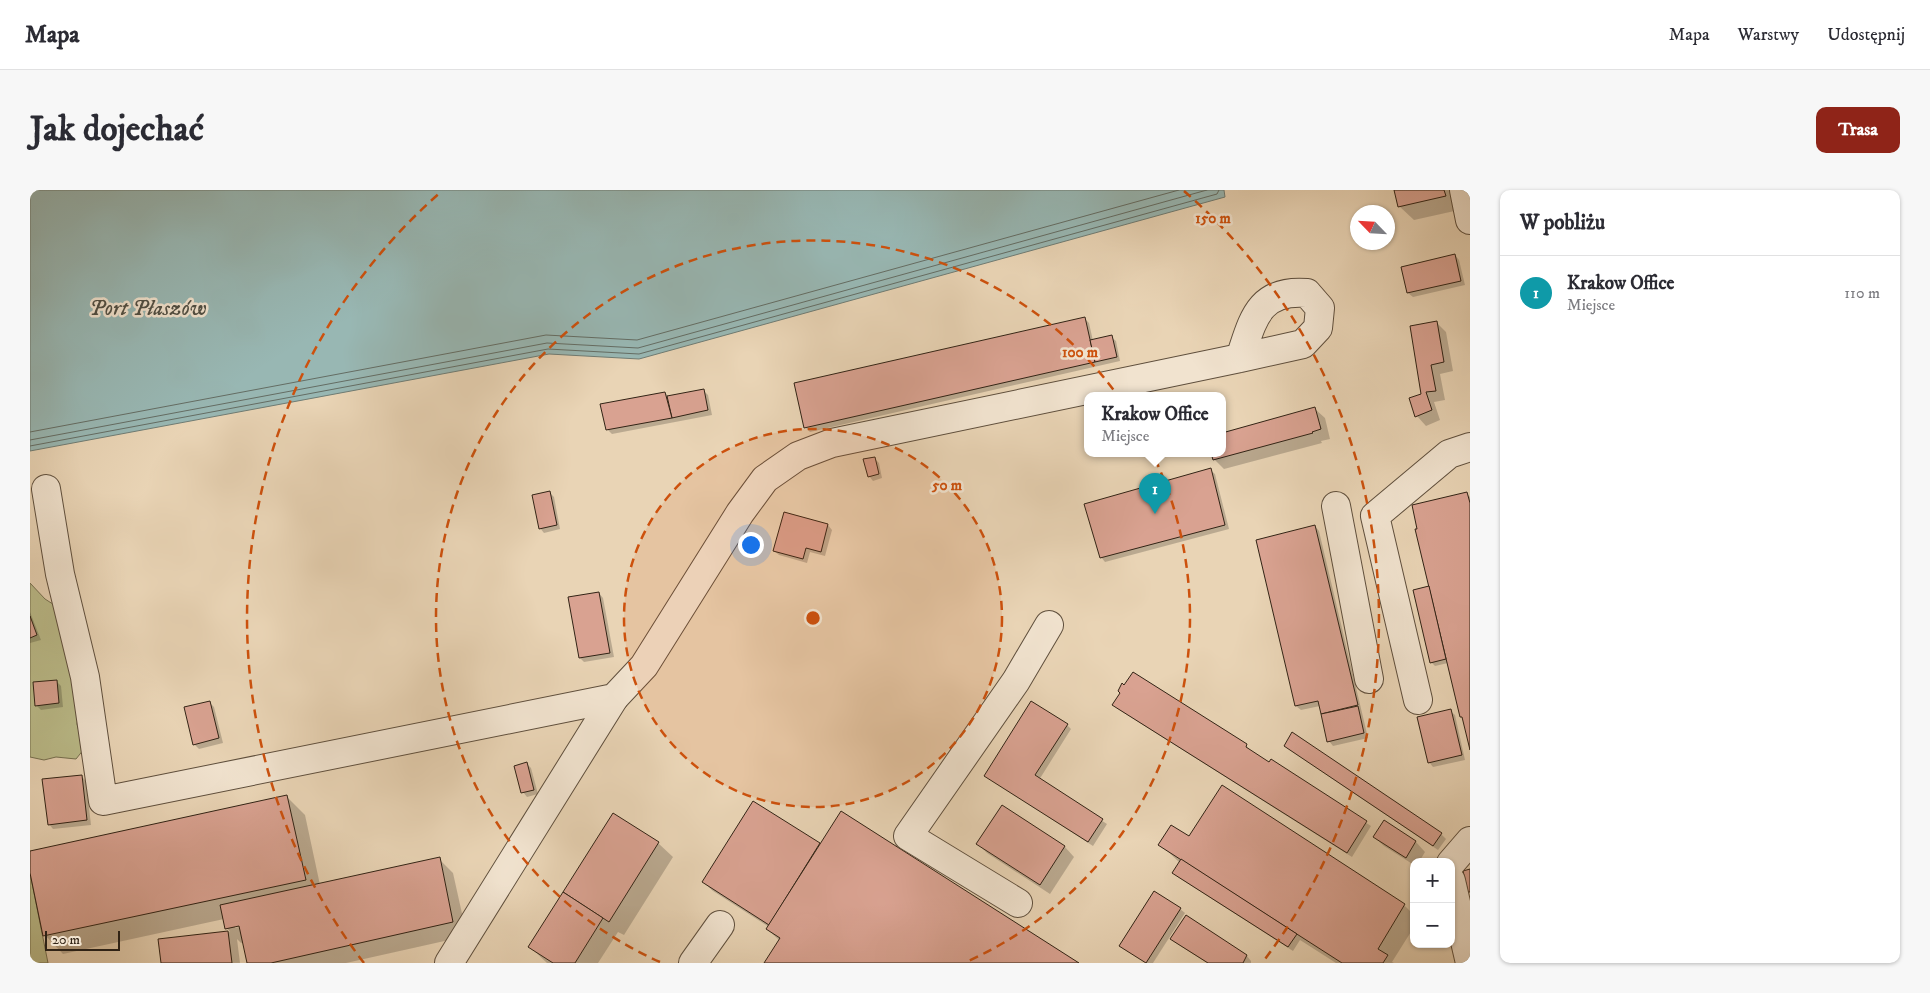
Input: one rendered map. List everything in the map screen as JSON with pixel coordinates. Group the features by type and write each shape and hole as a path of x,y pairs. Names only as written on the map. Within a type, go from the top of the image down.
{"lane":[{"path":"1464,190 1470,220"},
{"path":"449,963 614,698 644,666 740,513 765,479 798,456 832,443 1240,358"},
{"path":"1418,700 1375,516 1449,454 1470,447"},
{"path":"46,489 60,574 85,677 103,801 614,698"},
{"path":"1336,506 1369,679"},
{"path":"1018,903 908,836 1016,680 1049,625"},
{"path":"1455,858 1470,841"},
{"path":"1455,898 1470,963"},
{"path":"693,963 720,925"}],"green space":[{"path":"30,583 45,599 70,615 79,712 77,724 84,749 76,759 56,757 44,760 30,757"},
{"path":"30,873 48,963 30,963"}],"water":[{"name":"Port Płaszów","path":"30,190 1224,190 1225,197 639,359 549,354 30,451"}],"building":[{"path":"1394,190 1444,190 1446,196 1398,207"},
{"path":"1455,254 1461,281 1407,293 1401,267"},
{"path":"1085,317 1095,362 804,428 794,383"},
{"path":"1437,321 1444,362 1431,365 1436,391 1426,392 1432,410 1415,417 1409,398 1421,394 1410,326"},
{"path":"1112,335 1117,357 1095,362 1090,340"},
{"path":"704,389 708,410 672,418 667,396"},
{"path":"665,392 672,418 606,430 600,404"},
{"path":"1315,407 1321,429 1313,433 1226,456 1226,432"},
{"path":"875,457 879,474 868,477 863,459"},
{"path":"1212,457 1224,457 1213,460"},
{"path":"1211,468 1225,525 1100,558 1084,504"},
{"path":"550,491 557,525 539,529 532,495"},
{"path":"1467,492 1470,503 1470,750 1462,717 1460,717 1415,529 1417,529 1412,505"},
{"path":"784,512 828,524 821,552 806,548 803,559 773,551"},
{"path":"1315,525 1358,705 1321,714 1318,701 1295,706 1256,540"},
{"path":"1429,586 1446,659 1430,663 1413,590"},
{"path":"599,592 610,653 579,658 568,597"},
{"path":"30,616 37,635 30,638"},
{"path":"1133,672 1247,744 1246,747 1269,762 1271,759 1367,821 1347,853 1112,705 1120,693 1118,691 1122,683 1124,685"},
{"path":"57,680 59,703 35,706 33,682"},
{"path":"210,701 219,738 193,745 184,707"},
{"path":"1031,701 1068,724 1035,775 1103,819 1088,842 984,776"},
{"path":"1358,706 1364,733 1327,742 1321,714"},
{"path":"1451,709 1462,755 1428,763 1417,717"},
{"path":"1292,732 1442,833 1433,846 1284,746"},
{"path":"527,762 534,790 521,793 514,766"},
{"path":"82,775 87,820 48,825 42,779"},
{"path":"1222,785 1405,904 1378,949 1388,955 1383,963 1342,963 1158,845 1171,825 1189,836"},
{"path":"287,795 306,880 43,936 30,873 30,851"},
{"path":"753,801 820,843 769,925 702,882"},
{"path":"1002,805 1065,846 1040,885 976,844"},
{"path":"841,811 1079,963 764,963 780,938 766,929"},
{"path":"613,813 659,842 609,922 563,892"},
{"path":"1384,820 1416,841 1406,858 1373,837"},
{"path":"440,857 453,922 271,963 247,963 239,926 225,929 220,905"},
{"path":"1181,859 1297,934 1288,947 1172,873"},
{"path":"1470,869 1470,892 1468,892 1463,871"},
{"path":"1154,891 1181,908 1146,963 1119,946"},
{"path":"563,892 603,918 575,963 553,963 528,947"},
{"path":"1186,915 1247,955 1243,963 1208,963 1170,939"},
{"path":"228,931 232,963 161,963 158,939"}],"place":[{"name":"Krakow Office","path":"1155,514"}]}
